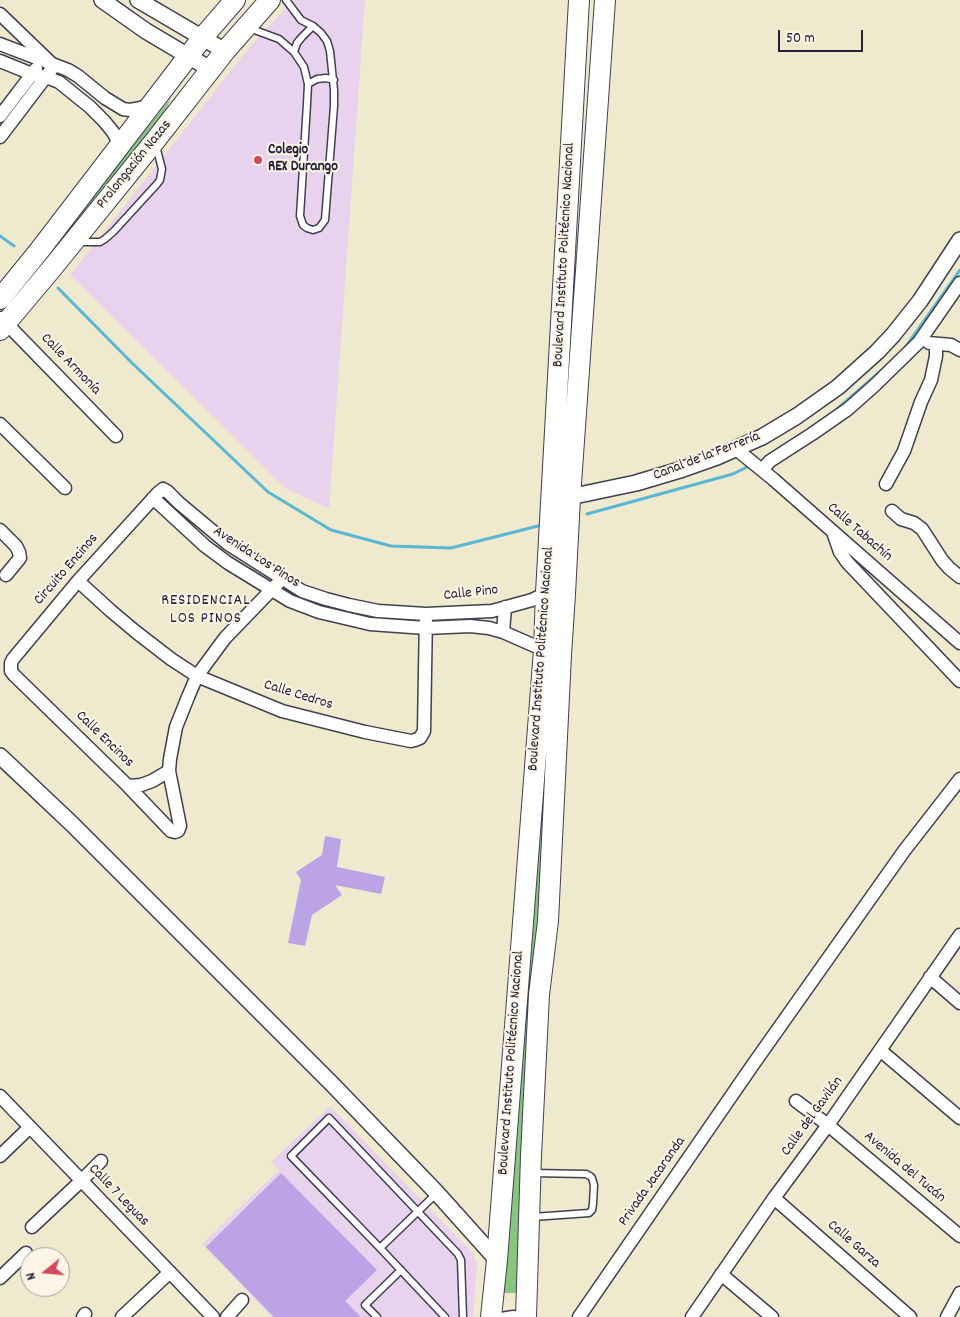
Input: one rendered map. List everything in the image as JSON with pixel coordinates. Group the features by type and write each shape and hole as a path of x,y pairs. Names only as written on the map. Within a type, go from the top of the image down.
{"main road":[{"name":"Prolongación Nazas","path":"0,299 203,37 235,0"},
{"name":"Prolongación Nazas","path":"2,323 73,242 154,142 224,51 270,0"},
{"name":"Boulevard Instituto Politécnico Nacional","path":"493,1317 553,653 566,594 561,499 579,0"},
{"name":"Boulevard Instituto Politécnico Nacional","path":"526,1316 530,1173 539,995 548,921 553,653 546,593 561,499 605,0"}],"street":[{"path":"102,0 146,31 210,69"},
{"path":"138,0 224,51"},
{"path":"0,14 54,66"},
{"path":"120,146 113,132 104,122 59,82 46,76 32,74 1,61 4,46 68,70 123,109 141,108 154,101"},
{"path":"0,116 42,61"},
{"path":"0,137 54,66"},
{"path":"78,97 88,84"},
{"name":"Canal de la Ferrería","path":"561,499 636,483 683,469 762,437 797,416 820,401 877,352 920,301 960,240"},
{"path":"757,466 770,461 812,434 848,409 875,385 919,342 960,283"},
{"name":"Calle Armonía","path":"2,323 116,436"},
{"path":"919,342 951,345 960,350"},
{"path":"886,484 904,451 931,380 936,356 936,344"},
{"path":"0,424 65,488"},
{"name":"Calle Tabachín","path":"736,449 960,643"},
{"name":"Avenida Los Pinos","path":"426,614 378,611 326,599 302,590 228,544 166,490 163,489 154,498 205,546 228,563 290,600 319,612 370,624 426,628"},
{"name":"Circuito Encinos","path":"11,667 13,659 78,581 154,498"},
{"path":"892,511 901,519 914,523 922,529 942,560 960,577"},
{"path":"0,530 20,552 20,558 6,575"},
{"path":"833,532 840,552 847,562 960,681"},
{"path":"128,786 141,785 169,772 176,727 198,676 225,638 282,579"},
{"name":"Calle Cedros","path":"78,581 136,632 171,659 198,676 282,710 365,732 415,740 420,738 424,731 426,614"},
{"name":"Calle Pino","path":"426,614 492,611 532,600 546,593"},
{"path":"503,632 505,607"},
{"path":"470,626 471,613"},
{"name":"Calle Pino","path":"426,628 470,626 490,628 553,653"},
{"name":"Calle Encinos","path":"11,667 14,675 128,786 171,831 175,832 178,831 180,826 169,772"},
{"path":"0,756 72,824 332,1084 437,1193 497,1260"},
{"name":"Privada Jacaranda","path":"580,1317 752,1066 904,851 960,779"},
{"name":"Calle del Gavilán","path":"692,1317 960,935"},
{"path":"930,977 960,1002"},
{"path":"880,1050 960,1118"},
{"name":"Calle 7 Leguas","path":"0,1096 213,1317"},
{"name":"Avenida del Tucán","path":"796,1101 828,1125 960,1236"},
{"path":"0,1156 30,1127"},
{"path":"32,1227 101,1161"},
{"name":"Calle Garza","path":"774,1198 910,1317"},
{"path":"0,1278 20,1258"},
{"path":"122,1317 170,1272"},
{"path":"721,1274 772,1317"},
{"path":"947,1317 960,1293"},
{"path":"227,1317 242,1300"}],"lane":[{"path":"245,27 279,39 294,52 304,66 308,84 300,216 303,225 307,228 313,230 319,228 325,220 334,106 334,80 330,51 327,41 321,33 301,20 286,0"},
{"path":"294,52 302,37 312,26"},
{"path":"308,84 326,78 334,80"},
{"path":"73,242 100,242 105,239 157,184 160,180 162,169 154,142"},
{"path":"445,1317 291,1156 329,1118 458,1254 461,1260 463,1317"},
{"path":"529,1218 589,1213 592,1210 594,1185 590,1176 586,1174 530,1173"},
{"path":"380,1248 437,1193"},
{"path":"376,1317 365,1305 401,1270"},
{"path":"493,1317 513,1314 526,1316"}],"shaded area":[{"name":"Colegio REX Durango","path":"294,0 365,0 329,509 285,488 70,275 252,44"},
{"path":"330,1106 471,1251 477,1264 473,1317 272,1317 202,1244 279,1170 271,1162"}],"green space":[{"path":"171,98 162,118 7,311 3,308"},
{"path":"547,678 557,678 517,1293 504,1293"}],"building":[{"path":"325,836 341,839 337,867 385,877 381,894 335,885 342,895 312,915 305,946 288,943 301,880 296,872 322,855"},
{"path":"281,1173 377,1270 345,1301 361,1317 274,1317 206,1247"}],"waterway":[{"path":"0,236 14,246"},
{"path":"904,349 960,270"},
{"path":"58,288 131,362 268,492 331,530 391,546 451,548 542,525"},
{"path":"835,411 883,369"},
{"path":"587,514 733,474 751,465"}],"place":[{"name":"Colegio REX Durango","path":"258,160"}],"district":[{"name":"RESIDENCIAL LOS PINOS","path":"206,611"}]}
